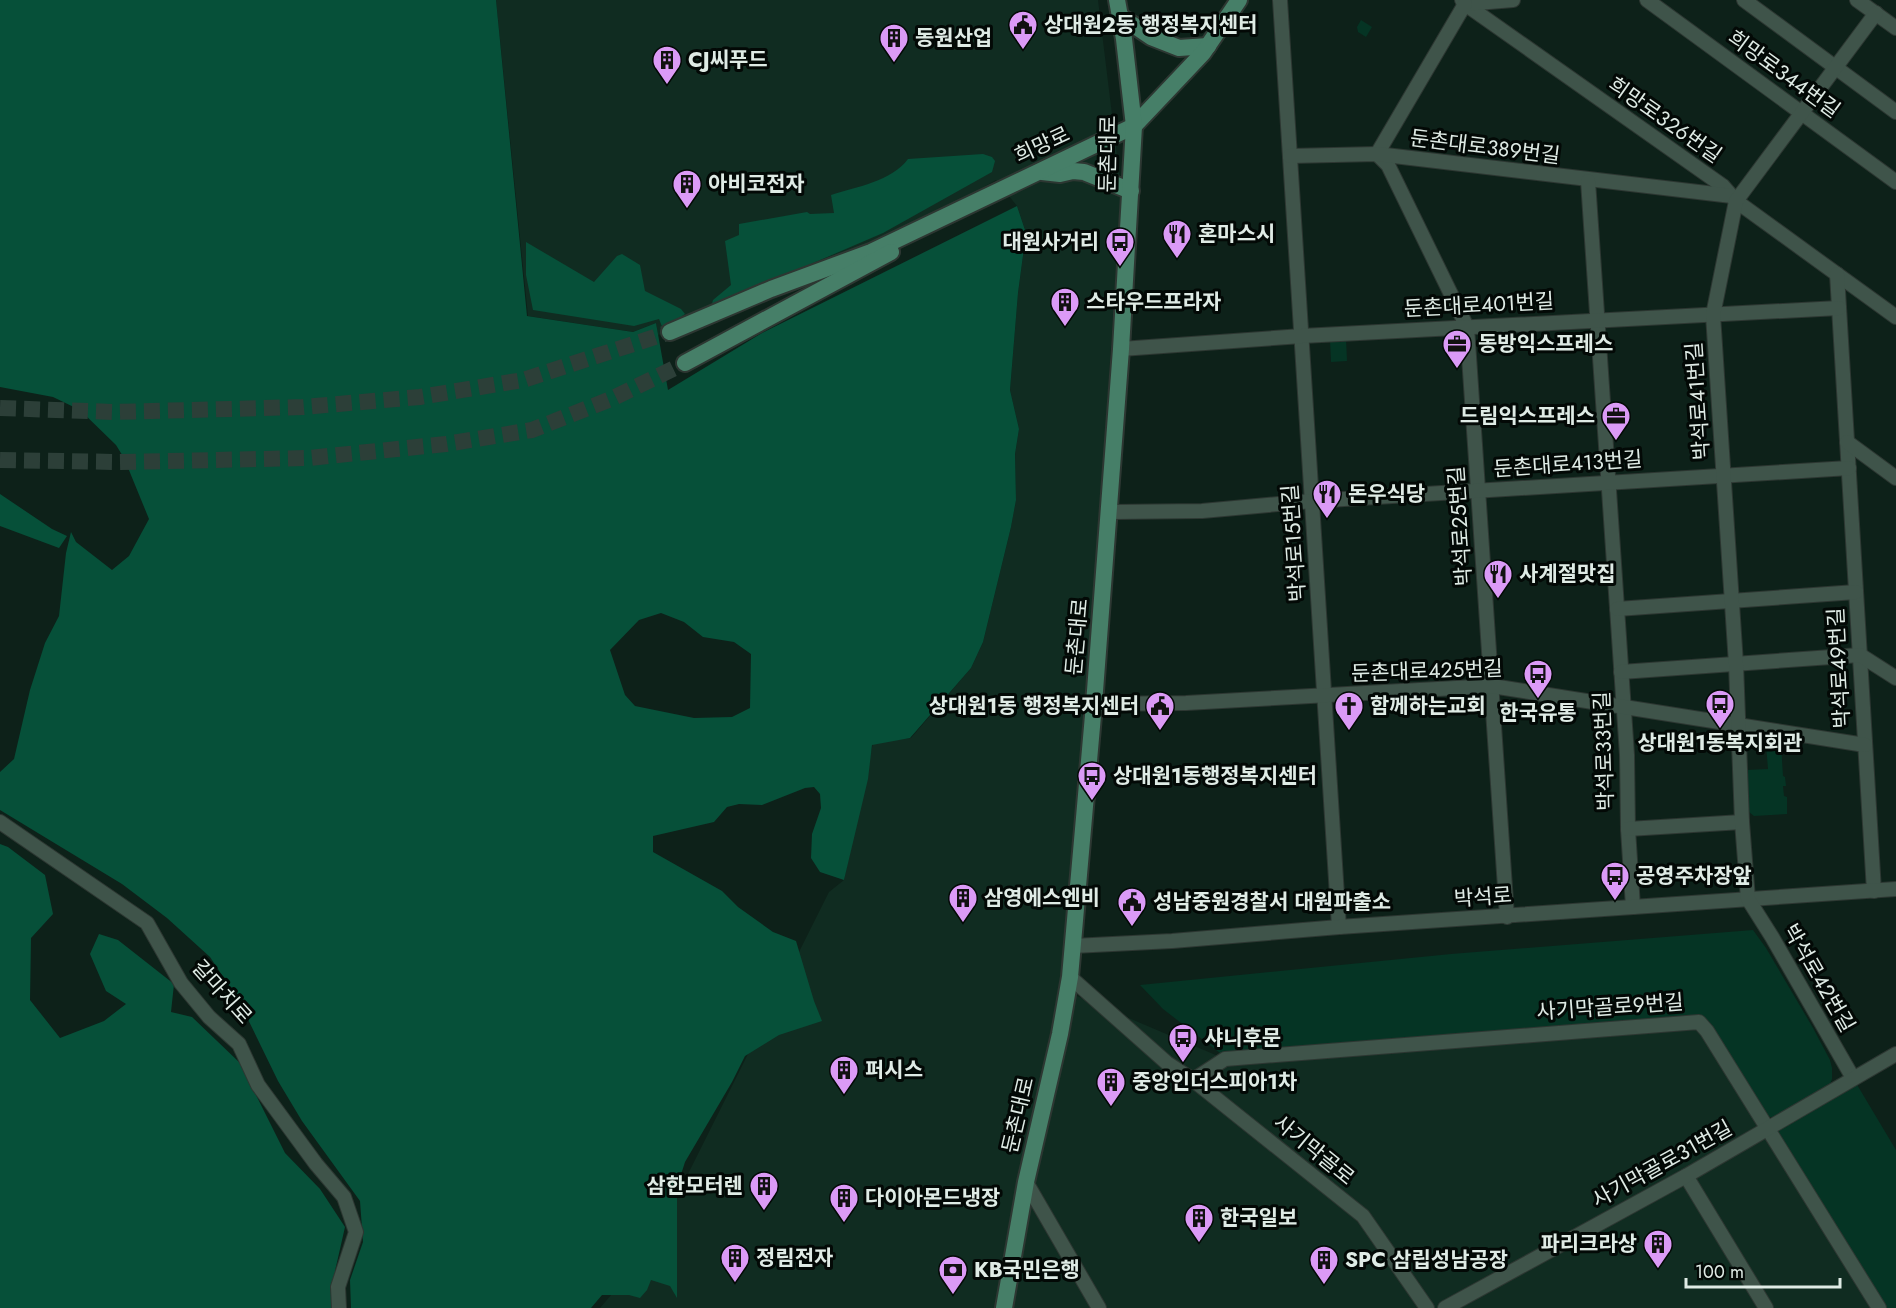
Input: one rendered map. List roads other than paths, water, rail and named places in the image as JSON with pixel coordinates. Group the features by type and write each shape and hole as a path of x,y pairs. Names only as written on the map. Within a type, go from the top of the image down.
{"main road":[{"name":"희망로","path":"670,332 771,289 871,252 1134,126 1208,46 1239,0"},
{"path":"1119,8 1151,36 1179,48 1208,46"},
{"name":"둔촌대로","path":"1004,1308 1026,1182 1060,1034 1073,946 1110,512 1131,191 1134,126 1119,8"},
{"path":"1038,172 1060,174 1073,171 1084,172 1131,191"},
{"name":"희망로","path":"685,363 881,259 949,213"}],"street":[{"name":"박석로15번길","path":"1280,0 1338,927"},
{"path":"1464,2 1513,0"},
{"name":"희망로344번길","path":"1647,0 1896,182"},
{"path":"1744,0 1896,112"},
{"path":"1857,0 1896,28"},
{"name":"둔촌대로389번길","path":"1377,154 1464,2"},
{"name":"희망로326번길","path":"1464,2 1723,186 1734,198 1896,317"},
{"path":"1734,198 1876,14"},
{"name":"둔촌대로389번길","path":"1290,156 1377,154 1734,198"},
{"name":"박석로25번길","path":"1377,154 1388,165 1467,327 1507,917"},
{"name":"박석로33번길","path":"1588,181 1624,706 1628,830 1634,907"},
{"name":"박석로41번길","path":"1734,198 1713,315 1736,664 1742,822 1748,899"},
{"name":"박석로49번길","path":"1837,274 1874,891"},
{"name":"둔촌대로401번길","path":"1121,349 1302,336 1839,308"},
{"path":"1847,442 1896,477"},
{"name":"둔촌대로413번길","path":"1110,512 1202,510 1312,501 1849,468"},
{"path":"1617,609 1856,592"},
{"path":"1736,664 1860,655 1895,676"},
{"name":"박석로33번길","path":"1621,672 1736,664"},
{"name":"둔촌대로425번길","path":"1094,704 1186,703 1492,686 1865,745"},
{"name":"갈마치로","path":"0,822 147,923 181,982 209,1017 239,1044 258,1085 310,1156 344,1197 356,1232 338,1287 339,1308"},
{"name":"박석로33번길","path":"1628,830 1742,822"},
{"name":"박석로","path":"1073,946 1172,941 1338,927 1896,889"},
{"name":"박석로42번길","path":"1748,899 1853,1078"},
{"name":"사기막골로","path":"1070,977 1167,1063 1193,1080 1364,1216 1427,1308"},
{"name":"사기막골로9번길","path":"1193,1080 1225,1059 1699,1022 1769,1128 1879,1308"},
{"name":"사기막골로31번길","path":"1445,1308 1686,1176 1896,1054"},
{"path":"1686,1176 1766,1308"},
{"path":"1026,1182 1099,1308"}],"tunnel":[{"path":"0,408 114,412 303,407 420,397 523,380 670,332"},
{"path":"0,460 119,462 309,458 446,444 532,430 611,399 685,363"}],"place":[{"name":"상대원2동 행정복지센터","path":"1023,50"},
{"name":"동원산업","path":"894,64"},
{"name":"CJ씨푸드","path":"667,86"},
{"name":"아비코전자","path":"687,210"},
{"name":"혼마스시","path":"1177,260"},
{"name":"대원사거리","path":"1120,268"},
{"name":"스타우드프라자","path":"1065,328"},
{"name":"동방익스프레스","path":"1457,370"},
{"name":"드림익스프레스","path":"1616,442"},
{"name":"돈우식당","path":"1327,520"},
{"name":"사계절맛집","path":"1498,600"},
{"name":"한국유통","path":"1538,700"},
{"name":"상대원1동복지회관","path":"1720,730"},
{"name":"상대원1동 행정복지센터","path":"1160,732"},
{"name":"함께하는교회","path":"1349,732"},
{"name":"상대원1동행정복지센터","path":"1092,802"},
{"name":"공영주차장앞","path":"1615,902"},
{"name":"삼영에스엔비","path":"963,924"},
{"name":"성남중원경찰서 대원파출소","path":"1132,928"},
{"name":"샤니후문","path":"1183,1064"},
{"name":"퍼시스","path":"844,1096"},
{"name":"중앙인더스피아1차","path":"1111,1108"},
{"name":"삼한모터렌","path":"764,1212"},
{"name":"다이아몬드냉장","path":"844,1224"},
{"name":"한국일보","path":"1199,1244"},
{"name":"파리크라상","path":"1658,1270"},
{"name":"정림전자","path":"735,1284"},
{"name":"SPC 삼립성남공장","path":"1324,1286"},
{"name":"KB국민은행","path":"953,1296"}]}
